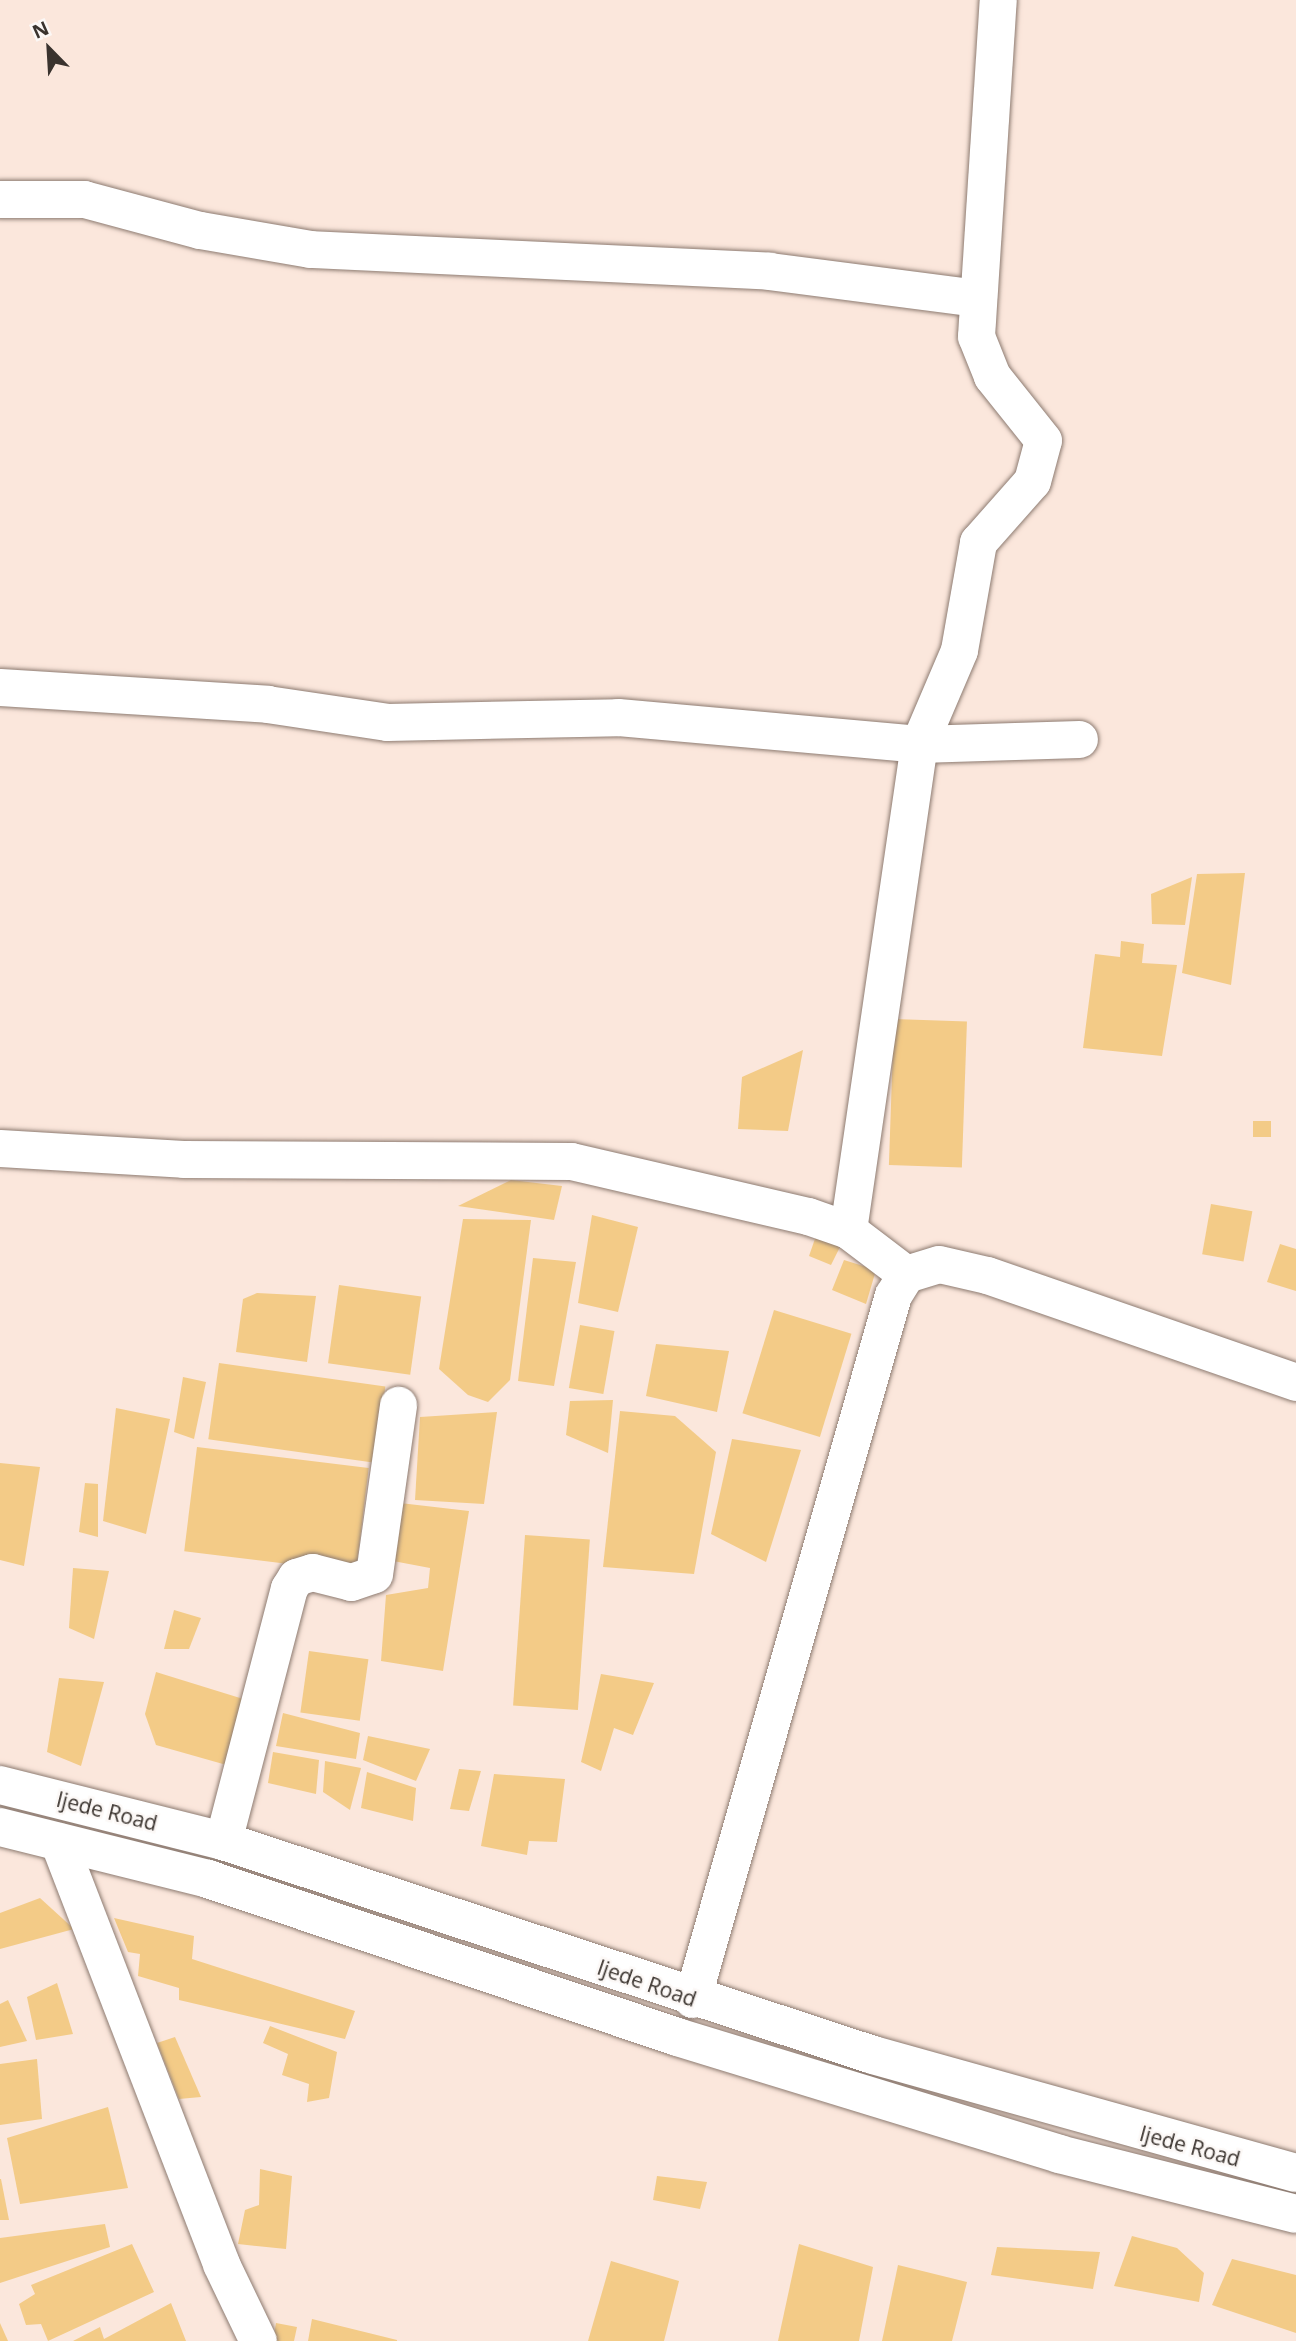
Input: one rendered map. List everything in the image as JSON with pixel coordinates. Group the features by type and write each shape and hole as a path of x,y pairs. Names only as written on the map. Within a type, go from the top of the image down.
{"main road":[{"name":"Ijede Road","path":"0,1786 223,1841 692,1999 1073,2116 1296,2173"},
{"name":"Ijede Road","path":"0,1827 208,1880 677,2037 1021,2143 1296,2214"}],"street":[{"path":"848,1230 919,744 959,650 978,542 1032,481 1043,440 992,376 976,336 998,0"},
{"path":"0,199 84,199 200,230 310,249 769,271 977,298"},
{"path":"0,687 267,704 387,722 618,718 919,744 1079,739"},
{"path":"0,1148 261,1161 571,1161 744,1196 848,1230 906,1274"},
{"path":"692,1999 893,1295 906,1274 939,1265 987,1275 1296,1382"},
{"path":"223,1841 289,1588 296,1577 312,1572 351,1582 374,1574 398,1405"},
{"path":"58,1840 221,2264 258,2341"}],"building":[{"path":"1245,873 1231,985 1182,973 1197,874"},
{"path":"1192,877 1185,925 1152,924 1151,894"},
{"path":"1121,941 1144,944 1142,963 1177,965 1162,1056 1083,1048 1095,954 1120,957"},
{"path":"894,1019 967,1022 962,1167 889,1165"},
{"path":"803,1050 788,1131 738,1129 742,1077"},
{"path":"1253,1121 1271,1121 1271,1137 1253,1137"},
{"path":"511,1180 562,1186 554,1220 458,1206"},
{"path":"1211,1204 1252,1211 1244,1262 1202,1254"},
{"path":"592,1215 638,1227 618,1312 578,1303"},
{"path":"463,1219 531,1220 510,1380 488,1402 468,1395 439,1369"},
{"path":"817,1233 843,1241 831,1265 809,1256"},
{"path":"1280,1244 1296,1249 1296,1291 1267,1282"},
{"path":"533,1258 576,1262 554,1386 518,1381"},
{"path":"844,1260 876,1270 866,1304 832,1290"},
{"path":"339,1285 421,1297 410,1375 328,1363"},
{"path":"257,1293 316,1296 307,1362 236,1352 243,1299"},
{"path":"774,1310 851,1334 820,1437 742,1413"},
{"path":"580,1325 614,1331 603,1394 569,1388"},
{"path":"656,1344 729,1351 717,1412 646,1396"},
{"path":"219,1363 385,1386 375,1463 208,1439"},
{"path":"183,1377 206,1382 194,1439 174,1432"},
{"path":"613,1400 608,1453 566,1435 570,1401"},
{"path":"116,1408 170,1419 146,1534 103,1521"},
{"path":"620,1411 675,1416 716,1452 694,1574 603,1567"},
{"path":"497,1412 484,1504 415,1500 420,1417"},
{"path":"732,1439 801,1450 766,1562 711,1534"},
{"path":"197,1447 369,1468 356,1572 184,1551"},
{"path":"0,1463 40,1467 24,1566 0,1560"},
{"path":"85,1483 98,1484 98,1537 79,1532"},
{"path":"400,1503 469,1511 443,1671 381,1661 386,1595 428,1588 430,1568 393,1561"},
{"path":"525,1535 590,1540 578,1710 513,1706"},
{"path":"73,1568 109,1571 94,1639 69,1628"},
{"path":"174,1610 201,1618 189,1649 164,1649"},
{"path":"309,1651 368,1659 360,1721 300,1712"},
{"path":"156,1672 253,1702 230,1766 156,1745 145,1714"},
{"path":"601,1674 654,1683 633,1735 614,1728 601,1771 581,1762"},
{"path":"59,1678 104,1682 81,1766 47,1752"},
{"path":"283,1713 360,1733 356,1759 276,1746"},
{"path":"368,1736 430,1749 416,1781 363,1760"},
{"path":"273,1752 319,1760 316,1794 268,1783"},
{"path":"325,1761 361,1768 350,1810 323,1792"},
{"path":"459,1769 481,1771 469,1811 450,1809"},
{"path":"367,1772 416,1788 413,1821 361,1808"},
{"path":"494,1774 565,1779 557,1842 529,1841 527,1855 481,1846"},
{"path":"40,1898 74,1929 0,1949 0,1913"},
{"path":"114,1918 194,1936 192,1959 355,2011 345,2039 179,2000 179,1988 138,1976 140,1954 128,1952"},
{"path":"57,1983 73,2034 36,2040 27,1997"},
{"path":"8,2000 27,2041 0,2047 0,2004"},
{"path":"270,2026 337,2052 329,2098 307,2102 309,2084 282,2075 288,2054 263,2043"},
{"path":"175,2037 201,2097 179,2099 157,2043"},
{"path":"37,2059 42,2119 0,2125 0,2064"},
{"path":"108,2107 128,2188 20,2204 7,2138"},
{"path":"260,2169 292,2176 286,2249 238,2244 245,2210 259,2205"},
{"path":"657,2176 707,2182 700,2209 653,2200"},
{"path":"1,2179 9,2220 0,2220"},
{"path":"105,2224 110,2247 0,2283 0,2238"},
{"path":"1132,2236 1177,2248 1204,2273 1199,2302 1114,2286"},
{"path":"132,2244 154,2292 48,2341 41,2324 26,2325 19,2304 35,2294 31,2285"},
{"path":"799,2244 873,2267 859,2341 778,2341"},
{"path":"997,2247 1100,2252 1093,2289 991,2275"},
{"path":"1232,2259 1296,2275 1296,2333 1212,2305"},
{"path":"611,2261 679,2281 664,2341 588,2341"},
{"path":"898,2265 967,2282 952,2341 882,2341"},
{"path":"171,2303 186,2341 73,2341 100,2327 104,2339"},
{"path":"312,2319 397,2340 397,2341 308,2341"},
{"path":"0,2323 8,2341 0,2341"},
{"path":"276,2323 297,2327 294,2341 273,2341"}]}
